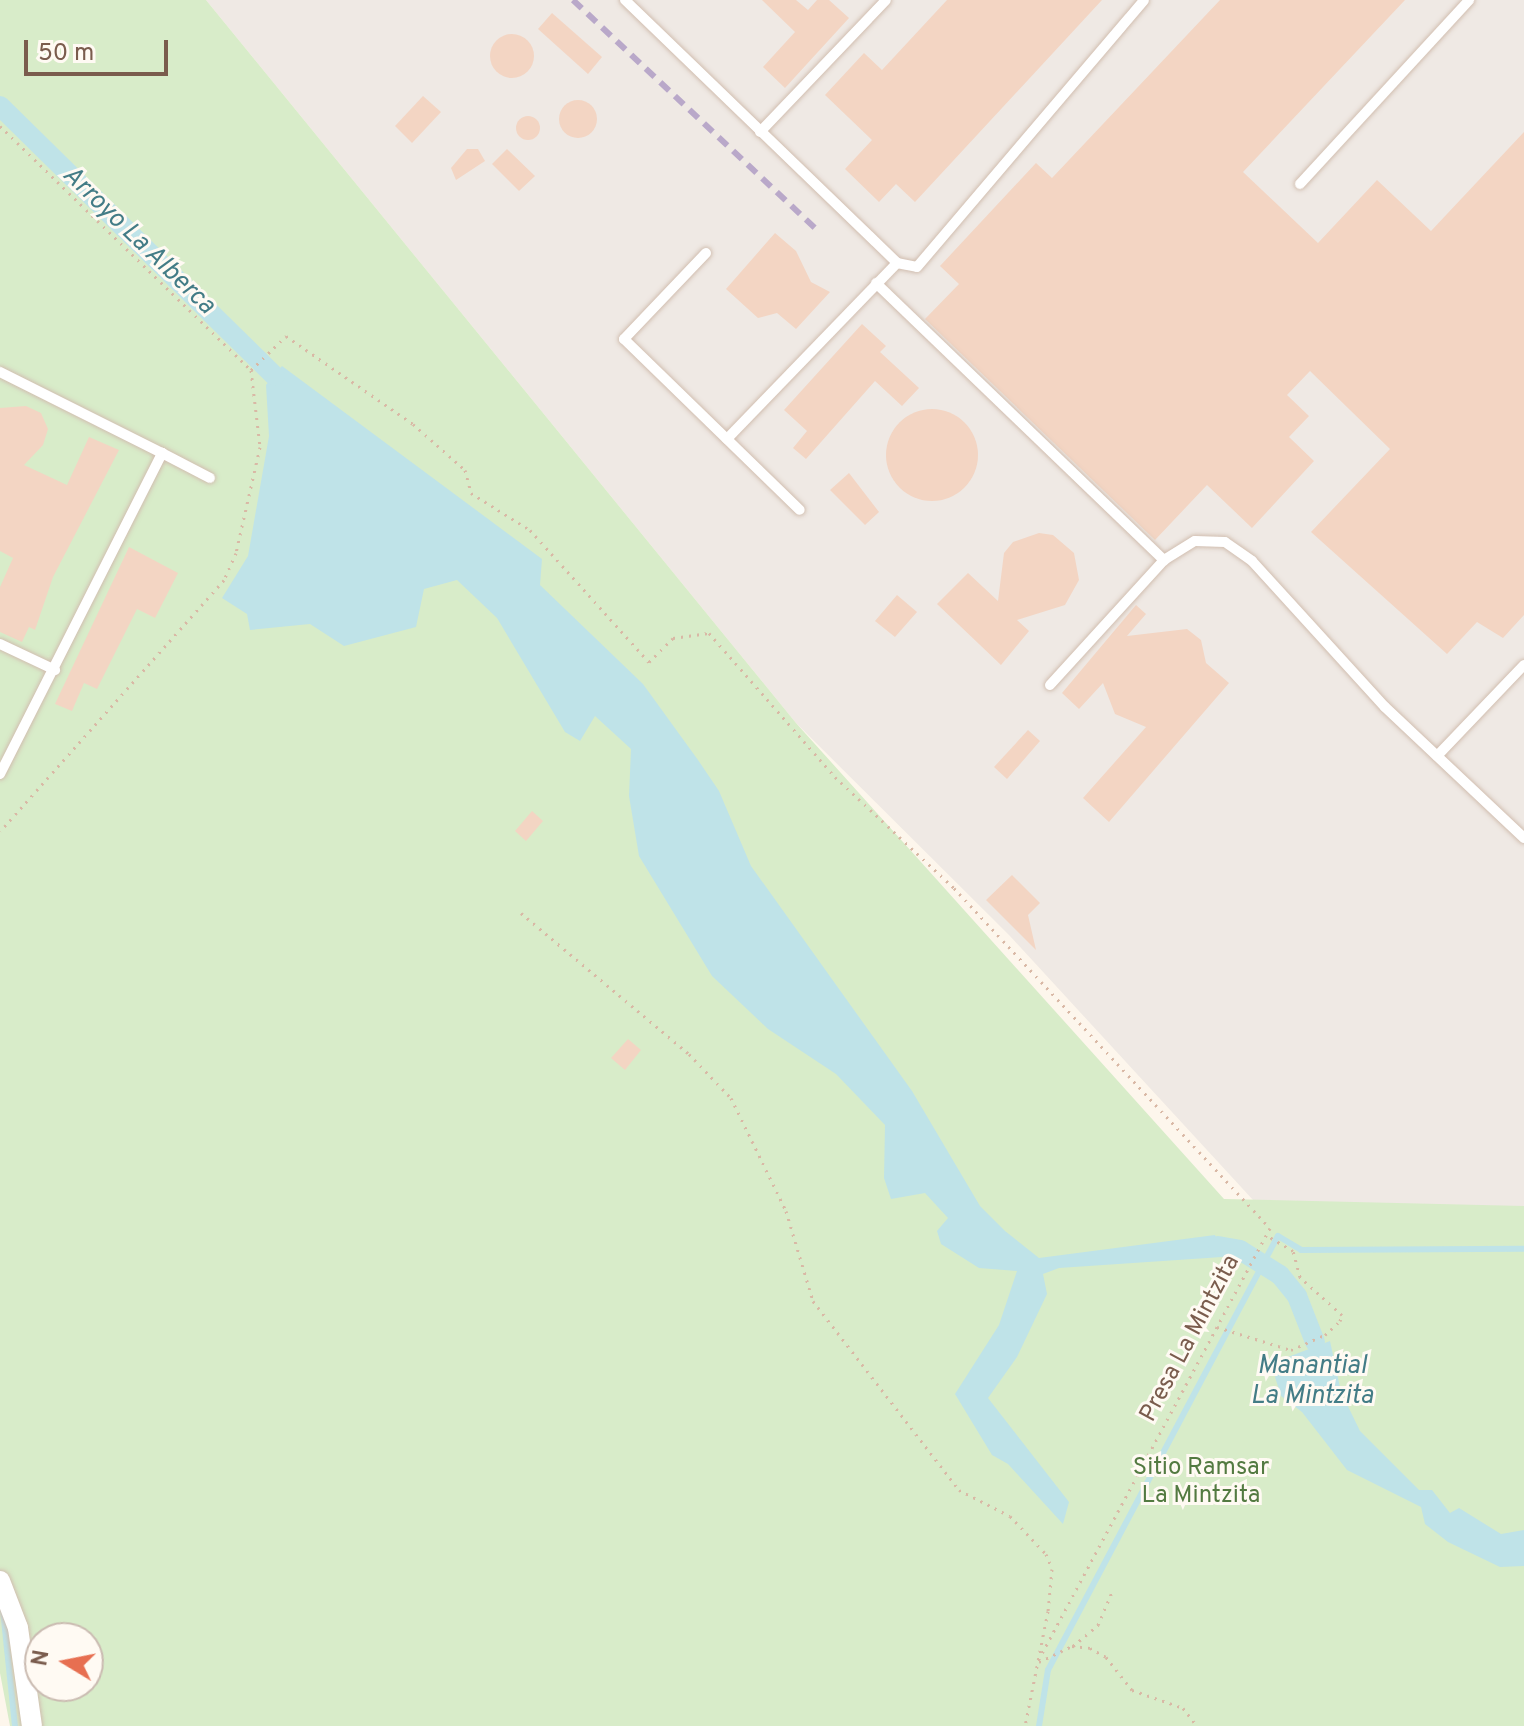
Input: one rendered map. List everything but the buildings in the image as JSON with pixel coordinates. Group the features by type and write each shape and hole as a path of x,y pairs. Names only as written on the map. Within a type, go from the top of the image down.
{"street":[{"path":"0,1581 18,1628 32,1726"}],"lane":[{"path":"625,0 897,263 917,267 1144,0"},
{"path":"760,132 886,0"},
{"path":"1300,184 1469,0"},
{"path":"706,253 624,339 800,510"},
{"path":"727,439 897,263"},
{"path":"876,283 1164,560"},
{"path":"0,372 210,478"},
{"path":"0,774 39,703 162,453"},
{"path":"1050,685 1164,560 1195,541 1225,542 1252,561 1437,756 1524,838"},
{"path":"0,644 55,670"},
{"path":"1437,756 1524,665"}],"path":[{"path":"0,126 252,370 260,447 236,553 224,580 0,831"},
{"path":"252,370 286,336 413,424 465,470 471,493 530,530 649,662 673,638 709,633 835,777 954,888 1190,1140 1270,1228 1266,1235 1293,1251 1300,1277 1342,1315 1325,1335 1303,1346 1264,1346 1217,1327"},
{"path":"521,913 689,1054 731,1098 786,1211 819,1310 959,1490 1010,1516 1037,1540 1052,1569 1025,1726"},
{"name":"Presa La Mintzita","path":"1036,1664 1068,1611 1266,1235"},
{"path":"1036,1664 1072,1646 1098,1625 1112,1592"},
{"path":"1072,1646 1106,1657 1132,1690 1183,1708 1197,1726"}],"shaded area":[{"path":"206,0 1524,0 1524,1216 1265,1213 1009,935 796,723"}],"green space":[{"name":"Sitio Ramsar La Mintzita","path":"0,0 206,0 796,723 1224,1199 1524,1206 1524,1726 10,1726 0,1673"}],"water":[{"path":"282,366 542,559 540,585 643,684 698,760 719,791 751,866 912,1091 980,1206 1005,1231 1039,1258 1215,1235 1222,1257 1059,1268 1043,1274 1047,1294 1017,1357 988,1398 1069,1502 1063,1524 1008,1464 992,1455 955,1394 999,1325 1017,1271 979,1268 941,1244 937,1231 948,1218 925,1193 891,1199 884,1178 885,1125 836,1074 768,1029 712,976 639,856 629,796 631,749 595,716 580,741 565,732 497,618 457,580 424,589 416,627 344,646 310,624 250,630 247,614 222,598 248,556 269,436 266,385"},
{"name":"Manantial La Mintzita","path":"1330,1341 1341,1392 1360,1431 1419,1490 1432,1490 1450,1513 1459,1508 1501,1534 1524,1530 1524,1566 1500,1567 1448,1542 1425,1524 1421,1507 1347,1470 1302,1412 1281,1396 1275,1377 1288,1357"}],"waterway":[{"name":"Arroyo La Alberca","path":"0,106 275,376"},
{"path":"1039,1726 1048,1670 1278,1236 1301,1250 1524,1249"},
{"path":"1218,1246 1240,1250 1280,1275 1297,1296 1315,1342"},
{"path":"3,1610 15,1726"}],"railway":[{"path":"573,0 818,231"}]}
